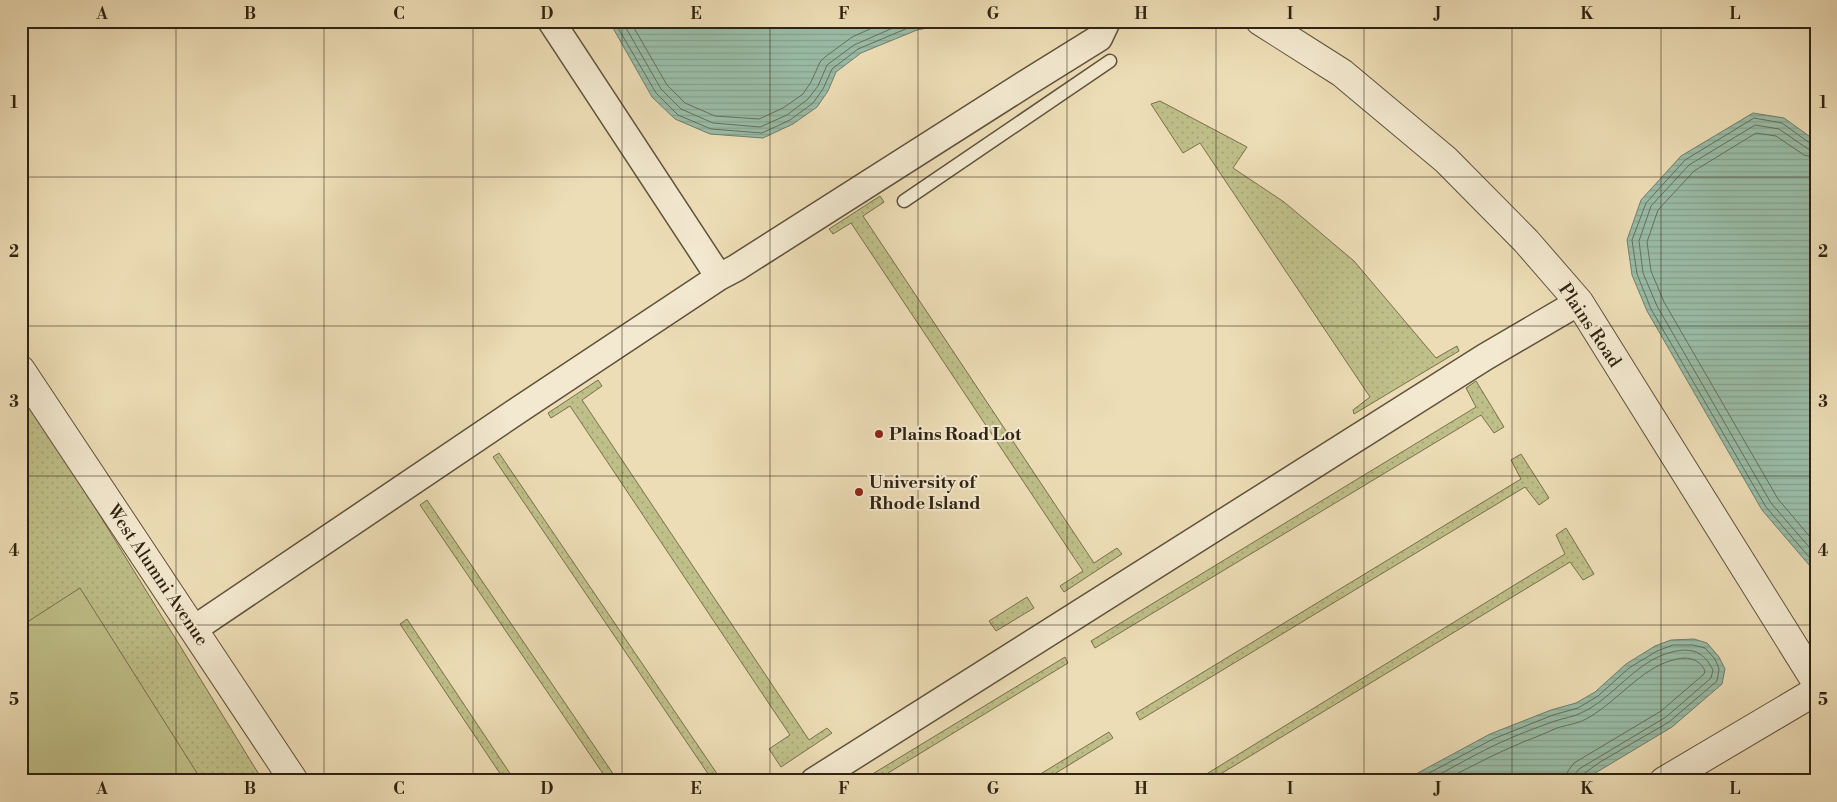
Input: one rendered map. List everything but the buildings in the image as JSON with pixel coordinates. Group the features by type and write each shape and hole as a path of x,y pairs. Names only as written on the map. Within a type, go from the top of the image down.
{"street":[{"path":"551,21 719,277"},
{"path":"194,629 719,277 1099,38 1107,21"},
{"name":"Plains Road","path":"1260,21 1342,73 1446,160 1526,241 1578,302 1816,682"},
{"path":"814,781 1485,358 1578,302"},
{"name":"West Alumni Avenue","path":"21,370 294,781"},
{"path":"1664,781 1816,691"}],"lane":[{"path":"904,201 1110,61"}],"shaded area":[{"path":"1160,101 1247,147 1233,168 1284,202 1354,261 1436,358 1457,346 1459,351 1354,414 1353,410 1370,397 1200,143 1183,153 1151,104"},
{"path":"880,196 884,202 863,216 1094,563 1117,548 1122,554 1064,592 1060,586 1083,571 851,223 833,234 829,229"},
{"path":"598,380 602,386 582,400 809,740 827,728 832,733 781,767 769,749 790,735 570,406 551,418 548,413"},
{"path":"1476,381 1504,427 1494,433 1481,415 1095,648 1091,641 1476,407 1466,388"},
{"path":"21,387 263,781 21,781"},
{"path":"499,453 722,781 713,781 493,457"},
{"path":"1521,454 1549,498 1539,505 1525,487 1140,720 1136,713 1521,479 1511,460"},
{"path":"427,500 618,781 608,781 420,505"},
{"path":"1566,528 1594,574 1583,580 1570,562 1209,781 1195,781 1565,554 1556,535"},
{"path":"80,588 202,781 21,781 21,626"},
{"path":"1027,597 1034,608 996,631 989,621"},
{"path":"407,619 515,781 505,781 400,624"},
{"path":"1065,657 1068,663 875,781 861,781"},
{"path":"1109,732 1113,738 1043,781 1029,781"}],"water":[{"path":"609,21 965,21 917,30 861,53 836,72 828,91 817,107 793,124 763,138 710,134 675,119 652,97"},
{"path":"1753,113 1784,118 1816,141 1816,573 1762,510 1647,311 1632,275 1627,240 1641,200 1681,156"},
{"path":"1694,639 1707,643 1719,657 1725,669 1722,684 1672,727 1582,781 1403,781 1490,734 1551,710 1576,703 1595,692 1626,664 1655,646 1671,640"}],"place":[{"name":"Plains Road Lot","path":"879,434"},
{"name":"University of Rhode Island","path":"859,492"}]}
